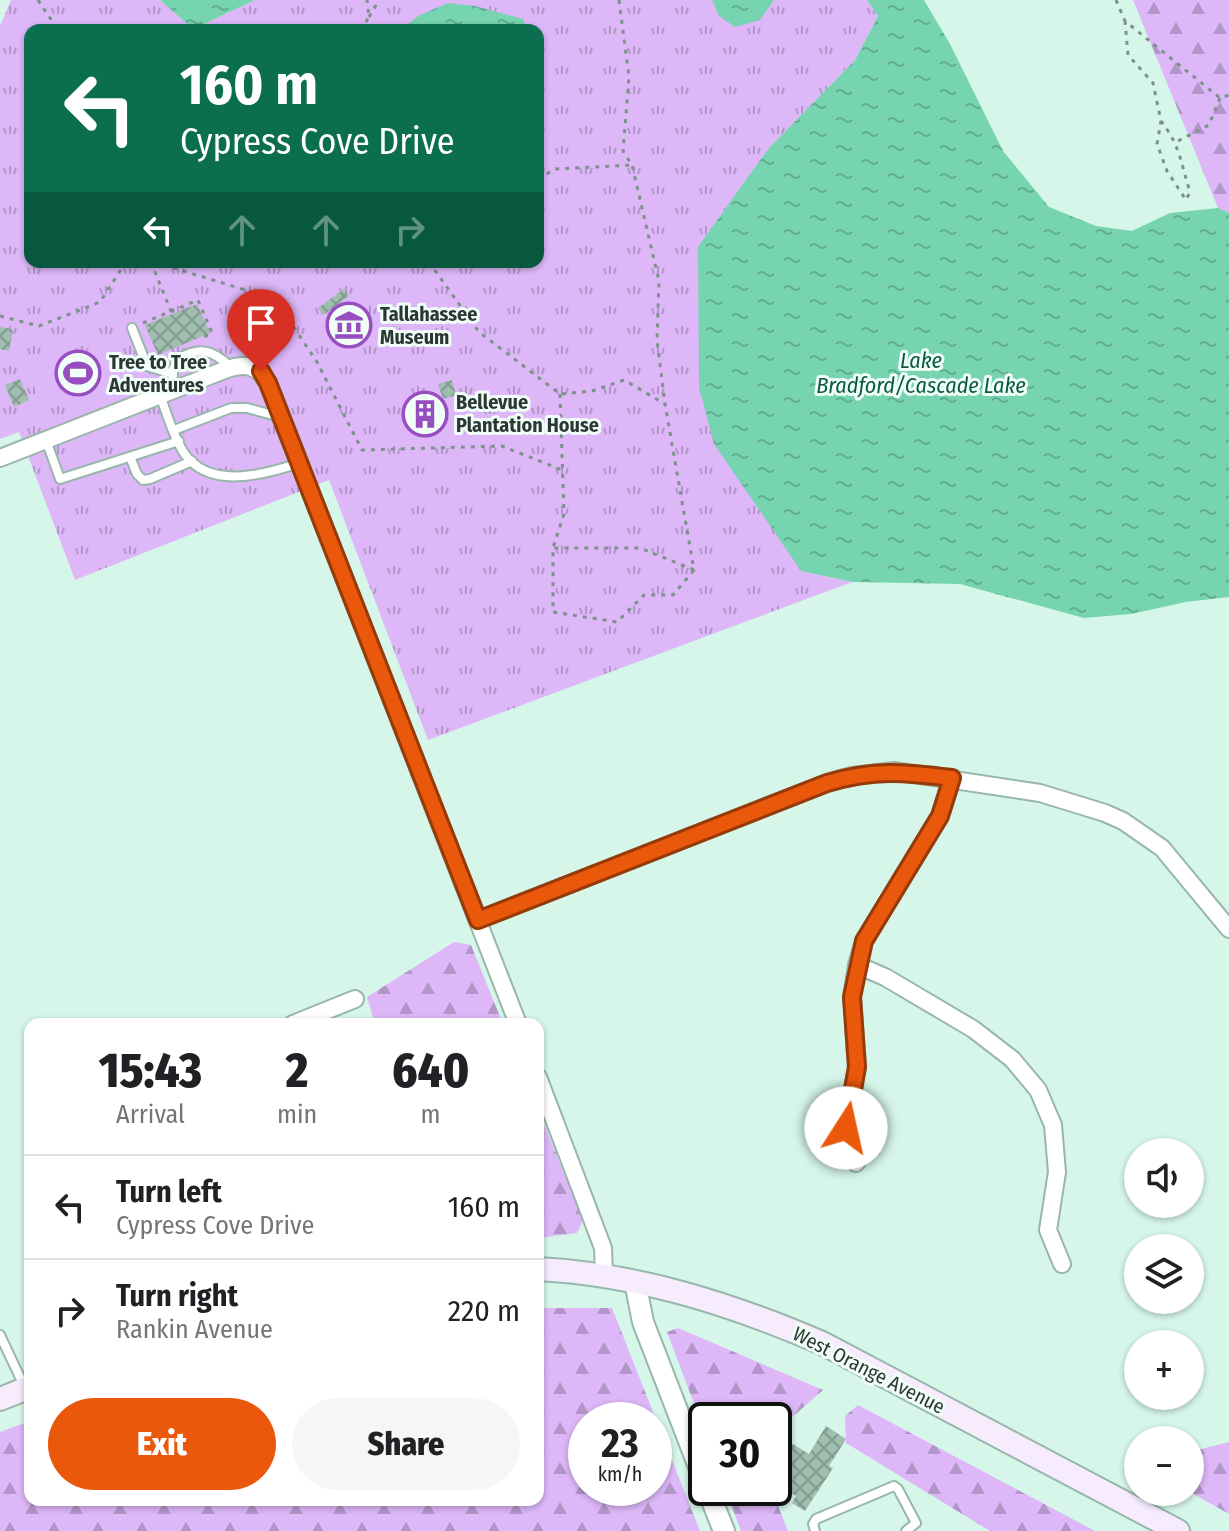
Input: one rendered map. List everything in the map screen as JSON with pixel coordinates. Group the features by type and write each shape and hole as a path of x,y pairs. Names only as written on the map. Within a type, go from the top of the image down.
{"main road":[{"name":"West Orange Avenue","path":"544,1270 604,1276 717,1302 822,1343 1178,1531"},
{"path":"0,1399 24,1390"}],"street":[{"path":"0,458 169,387 231,368 252,366 261,371 516,1018"},
{"path":"478,920 827,783 873,772 894,771 1050,796 1123,821 1162,848 1229,929"},
{"path":"856,1163 846,1128 857,1067 852,997 857,965 864,941 940,816 952,778"},
{"path":"857,965 885,977 973,1029 1012,1059 1038,1090 1053,1125 1057,1172 1048,1230 1062,1264"},
{"path":"309,1018 355,999"},
{"path":"544,1093 603,1248 604,1276"},
{"path":"635,1282 643,1322 688,1437"},
{"path":"715,1506 724,1531"}],"lane":[{"path":"132,328 147,366 169,387"},
{"path":"231,368 216,353 206,351 188,353 178,359 169,387 174,430 192,461 217,476 281,469 299,463"},
{"path":"174,430 231,408 247,408 281,417"},
{"path":"46,440 60,479 179,441"},
{"path":"130,457 143,480 192,461"},
{"path":"0,1335 24,1380"},
{"path":"815,1531 813,1524 816,1519 894,1486 916,1523 906,1531"}],"path":[{"path":"38,0 54,24"},
{"path":"367,0 369,17"},
{"path":"364,24 379,0"},
{"path":"560,394 564,514 553,548 553,612 617,622 644,595 673,595 694,570 657,340 659,281 632,165 623,151 629,77 619,0"},
{"path":"1116,0 1125,21 1128,55 1153,83 1161,121 1157,144 1167,171 1186,200 1190,192 1177,141 1161,121"},
{"path":"1125,21 1220,98"},
{"path":"1177,141 1209,125 1220,98 1229,95"},
{"path":"544,175 555,169 632,165"},
{"path":"0,316 39,326 100,302 122,268"},
{"path":"154,268 172,313"},
{"path":"172,268 275,299 317,362 362,450 502,446 562,470"},
{"path":"433,268 479,332 560,394 592,391 624,380 665,404"},
{"path":"132,328 198,300 212,333 198,339"},
{"path":"553,548 640,548 694,570"}],"green space":[{"name":"Tallahassee Museum","path":"11,0 160,0 187,24 24,24 24,268 544,268 544,24 204,24 255,0 867,0 878,16 855,60 768,149 698,248 801,571 852,582 428,740 329,480 75,580 19,432 0,439 0,26"},
{"path":"1133,0 1229,0 1229,213 1218,208"},
{"name":"Tree to Tree Adventures","path":"115,340 127,374 41,406 29,373"},
{"path":"454,942 471,945 501,1018 373,1018 367,997"},
{"path":"544,1124 583,1220 577,1233 544,1237"},
{"path":"544,1308 612,1308 649,1402 568,1402 568,1506 672,1506 672,1460 700,1531 0,1531 0,1432 24,1423 24,1506 544,1506"},
{"path":"678,1328 823,1390 792,1417 792,1402 694,1402 667,1332"},
{"path":"858,1405 1095,1531 990,1531 846,1443 845,1416"},
{"path":"1229,1442 1229,1514 1204,1500 1204,1448"},
{"path":"732,1506 778,1506 788,1531 741,1531"}],"water":[{"path":"160,0 255,0 204,24 187,24"},
{"path":"712,0 774,0 760,20 735,27 719,16"},
{"name":"Lake Bradford/Cascade Lake","path":"867,0 924,0 950,44 1003,151 1049,207 1096,226 1132,231 1170,213 1218,208 1229,213 1229,597 1186,602 1131,614 1084,618 960,584 852,582 801,571 714,444 699,387 698,247 768,149 855,60 878,16"},
{"path":"448,3 475,6 523,19 525,24 408,24 418,16"}],"building":[{"path":"344,289 349,296 323,315 318,308"},
{"path":"197,304 210,333 158,355 145,325"},
{"path":"0,327 13,329 9,351 0,349"},
{"path":"20,379 29,400 14,407 5,385"},
{"path":"452,380 456,395 443,399 438,384"},
{"name":"Bellevue Plantation House","path":"435,394 444,424 414,434 405,403"},
{"path":"826,1426 846,1439 829,1466 833,1468 805,1511 792,1503 796,1496 792,1494 792,1444 809,1454"}],"place":[{"name":"Tallahassee Museum","path":"349,325"},
{"name":"Tree to Tree Adventures","path":"78,373"},
{"name":"Bellevue Plantation House","path":"425,414"}],"route":[{"path":"261,371 478,920 827,783 873,772 894,771 952,778 940,816 864,941 852,997 857,1067 846,1128"}]}
